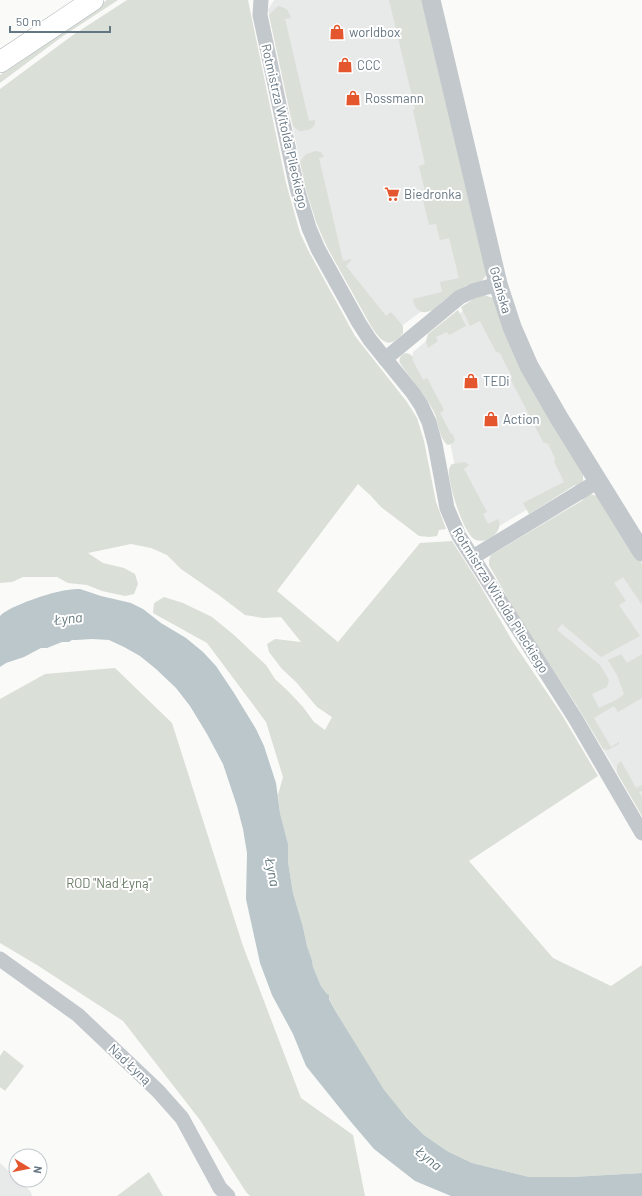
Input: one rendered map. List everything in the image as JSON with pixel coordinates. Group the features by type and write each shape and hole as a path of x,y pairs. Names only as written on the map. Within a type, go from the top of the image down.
{"main road":[{"path":"0,62 93,0"}],"street":[{"name":"Rotmistrza Witolda Pileckiego","path":"261,0 260,15 297,188 306,220 318,249 370,340 421,405 429,422 435,444 448,508 460,536 574,718 642,833"},
{"name":"Gdańska","path":"431,0 498,284 512,327 529,366 559,418 642,552"},
{"path":"385,359 460,297 473,291 498,284"},
{"path":"474,557 598,482"},
{"name":"Nad Łyną","path":"0,959 78,1015 158,1091 182,1118 220,1188 228,1196"}],"shaded area":[{"path":"274,0 396,0 462,284 449,291 392,333 354,292 300,162 268,10"},
{"path":"488,308 569,485 489,532 464,509 448,433 411,366 413,352 465,309"},
{"path":"605,516 642,577 642,811 603,749 510,582"},
{"path":"0,1163 8,1170 8,1188 27,1188 31,1192 32,1196 0,1196"}],"green space":[{"path":"107,0 118,0 63,36 0,83 0,75 62,30"},
{"path":"127,0 248,0 286,183 300,233 355,336 407,402 417,418 424,441 436,502 446,529 439,530 437,536 419,536 381,507 358,484 277,591 338,642 420,543 452,541 477,580 513,642 562,715 598,776 469,861 553,958 611,986 642,965 642,1173 572,1177 529,1177 472,1163 447,1151 424,1135 383,1090 321,986 313,967 293,893 288,862 288,844 280,813 278,795 283,777 266,722 207,643 153,613 154,603 164,597 183,603 212,617 266,665 275,679 303,707 314,722 325,730 332,717 317,707 296,682 282,669 269,652 267,644 275,639 301,642 281,617 263,618 245,615 181,569 167,555 151,548 131,544 88,553 103,563 124,568 135,574 138,584 134,594 125,596 102,591 87,585 68,583 57,577 23,577 12,582 0,583 0,89 73,35"},
{"path":"389,0 425,0 488,270 481,282 468,288 467,285 441,302 434,309 426,312 420,311 416,308 413,299 442,292 440,282 459,278 449,238 440,240 436,224 429,225 422,196 426,195 419,166 425,164 413,110 415,109"},
{"path":"278,6 286,9 291,18 285,19 309,121 315,120 314,126 305,131 299,131 293,126 269,15"},
{"path":"316,151 321,152 324,157 319,158 343,261 351,259 346,266 386,316 391,312 403,326 403,333 393,342 389,343 382,340 371,326 328,249 316,222 306,190 300,162 306,154"},
{"path":"484,295 493,298 496,302 583,472 583,482 577,488 575,485 529,514 523,503 564,482 554,461 555,458 548,444 543,442 511,380 512,377 500,353 496,352 480,321 470,326 461,307 472,300 471,298"},
{"path":"458,310 466,326 449,335 447,332 436,337 438,341 428,348 426,341 428,334"},
{"path":"406,353 412,356 412,359 423,380 427,378 444,410 440,413 451,434 452,433 455,440 453,443 448,445 445,443 435,414 423,394 400,363 401,356"},
{"path":"465,462 469,465 464,469 487,512 483,514 488,524 498,519 499,529 488,539 483,541 474,539 465,527 453,495 449,475 450,466 452,464"},
{"path":"590,494 597,496 602,500 642,564 642,605 623,577 614,583 626,601 619,605 640,636 601,657 562,624 557,630 600,665 609,680 607,687 592,694 599,708 624,694 617,675 608,660 621,654 627,663 642,654 642,698 618,712 614,706 594,718 611,747 619,742 619,744 608,750 603,749 577,706 519,618 489,565 491,555 583,500 582,497"},
{"name":"ROD \"Nad Łyną\"","path":"115,668 172,723 243,946 301,1098 353,1135 365,1196 250,1196 200,1120 123,1021 37,965 0,943 0,699 45,674"},
{"path":"621,761 636,788 642,785 642,791 639,792 642,797 642,816 617,773 617,765"},
{"path":"4,1050 24,1066 5,1091 0,1087 0,1056"},
{"path":"149,1172 163,1196 117,1196"}],"water":[{"name":"Łyna","path":"80,589 131,603 143,609 161,623 186,638 203,652 216,666 234,693 256,729 264,746 276,783 280,813 288,844 288,862 293,893 313,967 321,986 329,995 329,999 336,1012 384,1090 406,1117 424,1135 447,1151 472,1163 529,1177 572,1177 642,1173 642,1196 451,1196 415,1181 374,1149 306,1066 293,1034 272,995 260,963 246,899 247,853 237,806 223,764 190,706 176,688 156,669 140,656 109,640 92,639 62,642 47,648 41,648 0,667 0,616 12,608 43,596 61,591"}],"place":[{"name":"worldbox","path":"337,32"},
{"name":"CCC","path":"345,65"},
{"name":"Rossmann","path":"353,98"},
{"name":"Biedronka","path":"392,194"},
{"name":"TEDi","path":"471,381"},
{"name":"Action","path":"491,419"}]}
